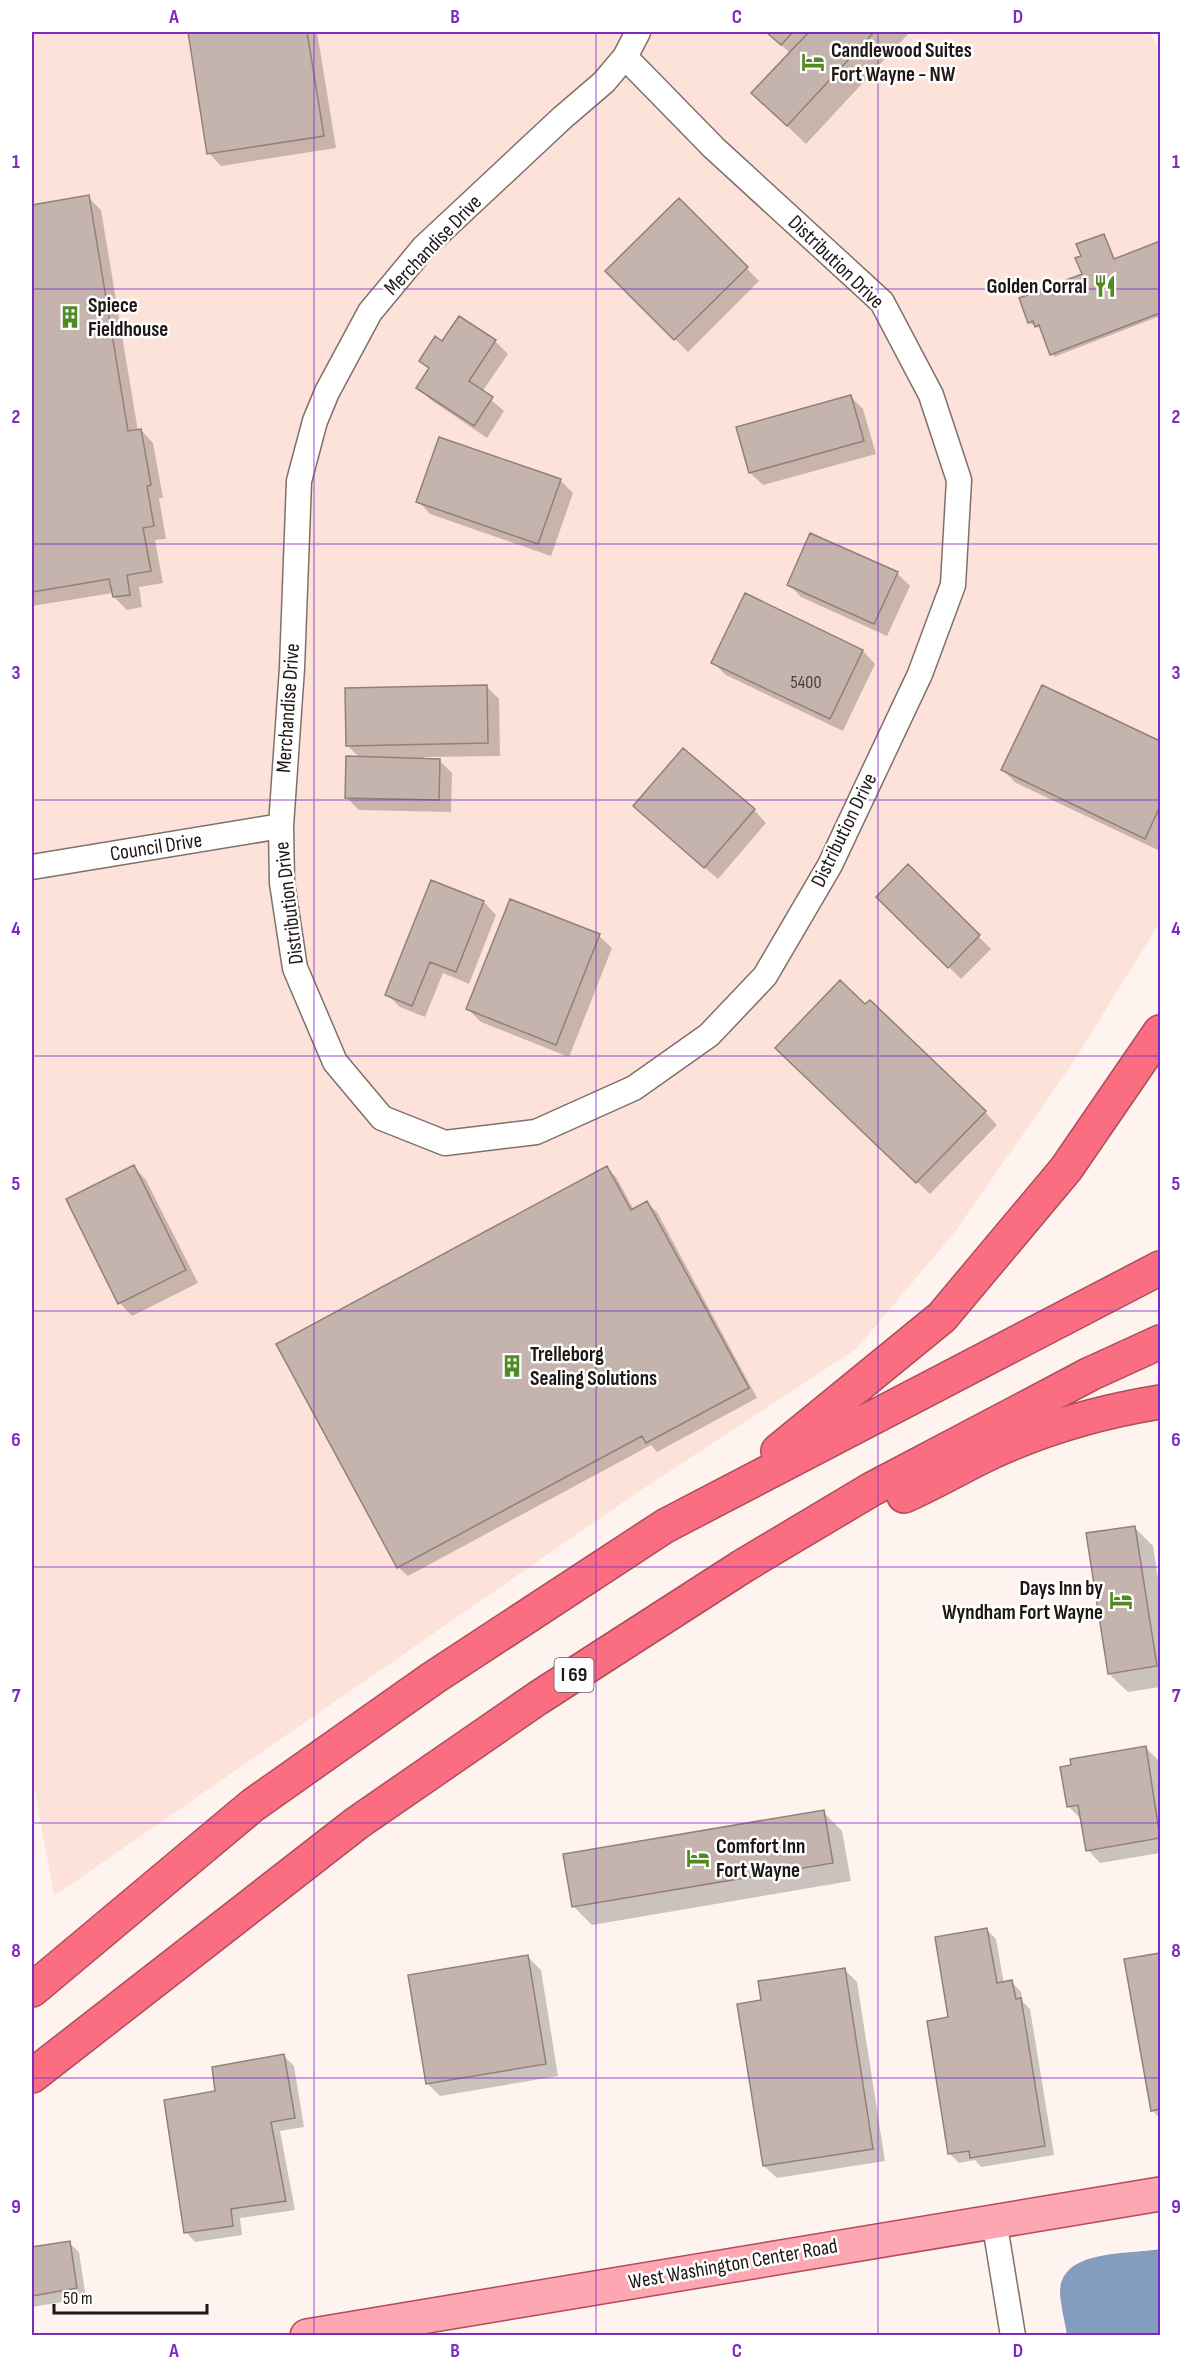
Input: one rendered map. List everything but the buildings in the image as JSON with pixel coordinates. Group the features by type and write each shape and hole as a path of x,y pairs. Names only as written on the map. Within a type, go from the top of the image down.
{"highway":[{"path":"718,1499 942,1317 1066,1169 1161,1032"},
{"path":"32,1990 253,1806 443,1672 665,1526 1161,1268"},
{"name":"I 69","path":"32,2076 357,1823 538,1698 743,1566 872,1489 1090,1374 1161,1342"},
{"path":"743,1566 916,1491 993,1452 1048,1431 1131,1407 1161,1402"}],"main road":[{"name":"West Washington Center Road","path":"307,2336 1161,2194"}],"street":[{"name":"Merchandise Drive","path":"281,826 292,668 299,481 315,421 327,392 370,312 419,252 562,118 604,82 625,57 638,32"},
{"name":"Distribution Drive","path":"281,826 282,883 295,968 335,1062 382,1118 445,1143 536,1132 634,1088 709,1035 765,976 830,865 921,674 953,585 958,480 931,395 882,302 714,148 625,57"},
{"name":"Council Drive","path":"32,867 281,826"},
{"path":"994,2220 1013,2336"}],"shaded area":[{"path":"32,32 1149,32 1160,51 1160,922 1072,1064 954,1233 856,1349 635,1494 54,1896 32,1775"}],"water":[{"path":"1160,2249 1160,2335 1067,2335 1060,2294 1063,2279 1071,2268 1098,2256"}],"place":[{"name":"Candlewood Suites Fort Wayne - NW","path":"813,62"},
{"name":"Golden Corral","path":"1105,286"},
{"name":"Spiece Fieldhouse","path":"70,317"},
{"name":"Trelleborg Sealing Solutions","path":"512,1366"},
{"name":"Days Inn by Wyndham Fort Wayne","path":"1121,1600"},
{"name":"Comfort Inn Fort Wayne","path":"698,1858"}]}
